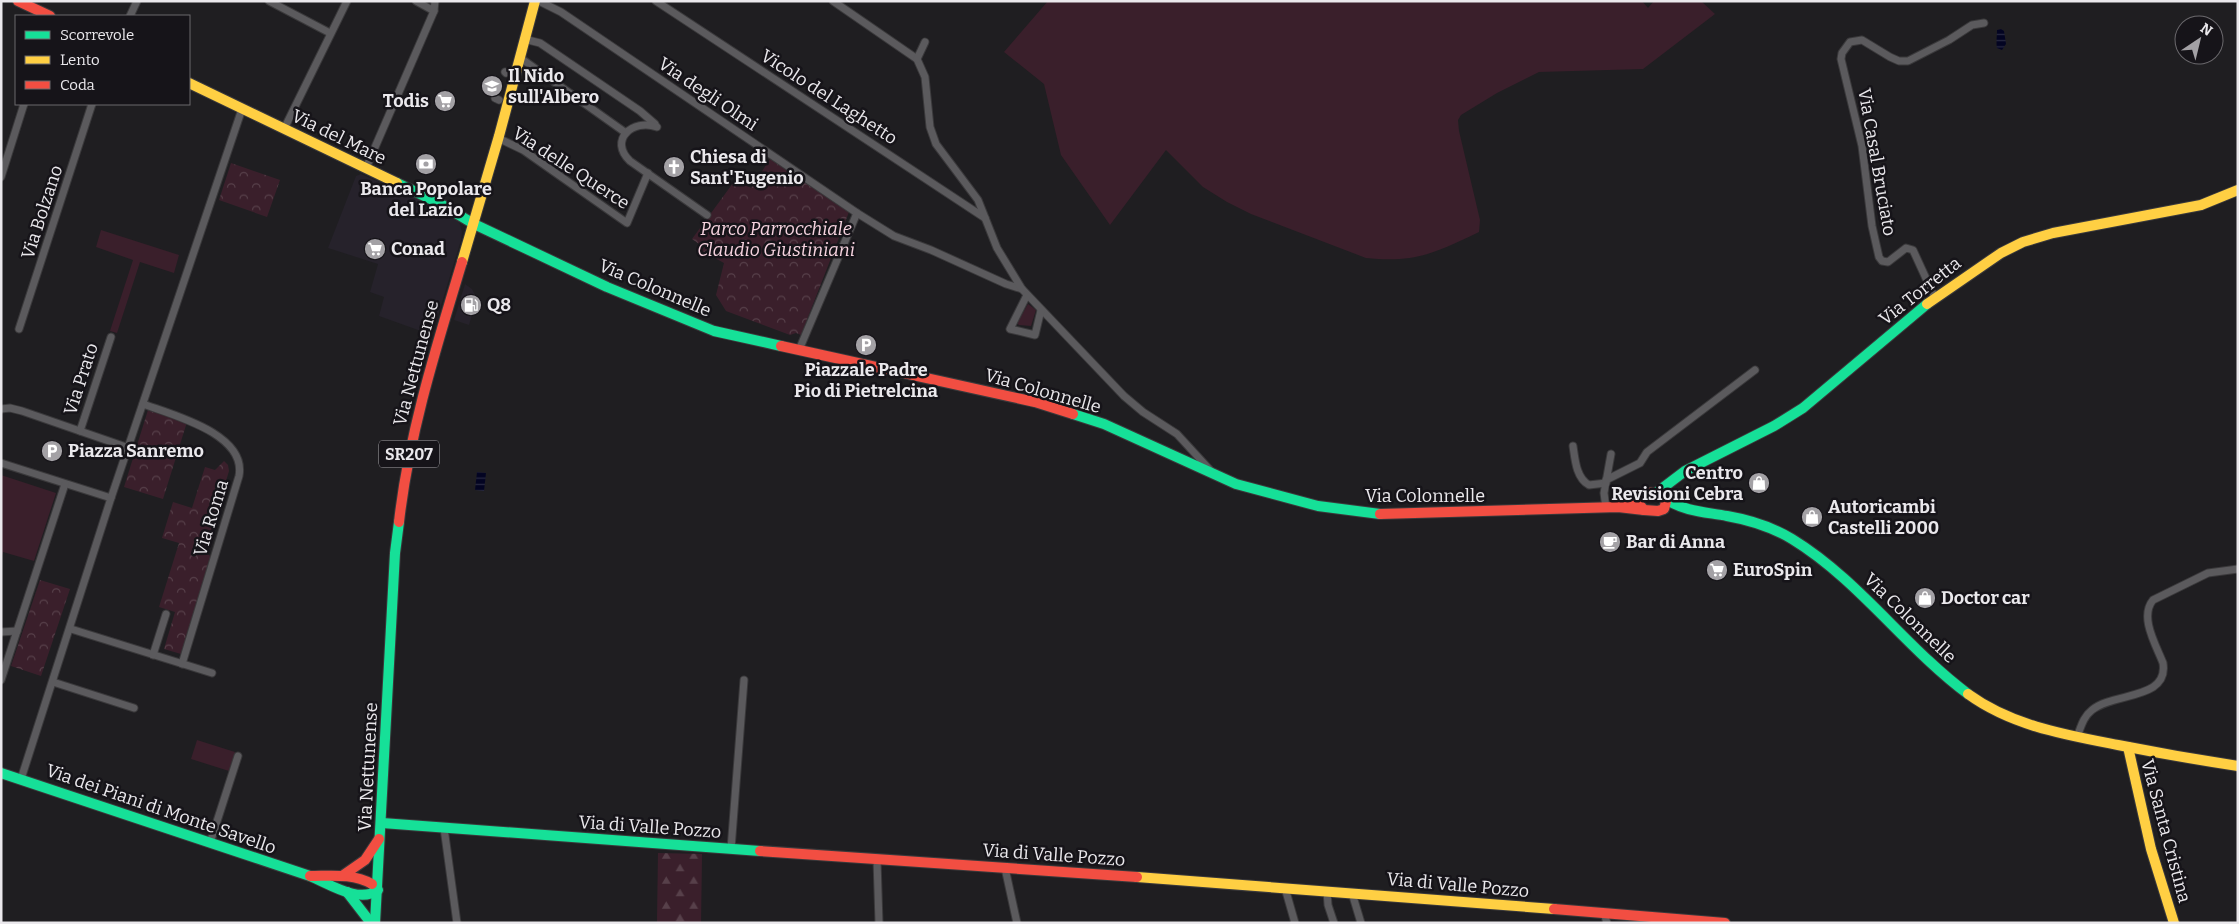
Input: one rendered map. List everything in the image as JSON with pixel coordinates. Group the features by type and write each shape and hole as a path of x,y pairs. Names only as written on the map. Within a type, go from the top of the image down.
{"main road":[{"path":"18,1 48,15"},
{"name":"Via Nettunense","path":"375,923 382,823 394,553 400,504 421,400 474,224 535,1"},
{"name":"Via del Mare","path":"190,83 440,204 474,224"},
{"name":"Via Torretta","path":"1656,493 1685,470 1774,426 1803,408 1935,298 1988,260 2032,239 2122,219 2201,205 2238,190"},
{"name":"Via Colonnelle","path":"474,224 607,287 714,331 1028,400 1074,413 1110,427 1214,475 1252,489 1302,502 1371,514 1435,514 1618,507 1658,511 1668,505"},
{"path":"1643,493 1638,503 1644,510"},
{"name":"Via Colonnelle","path":"1618,507 1643,493 1656,493 1668,505 1754,522 1796,541 1841,574 1921,654 1961,689 1987,706 2017,721 2051,732 2238,766"},
{"name":"Via Santa Cristina","path":"2128,747 2151,849 2174,923"},
{"name":"Via dei Piani di Monte Savello","path":"1,772 310,876"},
{"name":"Via di Valle Pozzo","path":"382,823 805,856 1327,891 1606,918 1725,923"},
{"path":"342,876 366,860 381,836"},
{"path":"310,876 342,876 365,880 378,890 371,895 363,896 310,876"},
{"path":"344,890 359,905 370,923"}],"street":[{"path":"130,15 137,1"},
{"path":"269,1 330,33"},
{"path":"284,129 347,1"},
{"path":"416,1 434,11"},
{"path":"366,168 434,11 435,1"},
{"name":"Via degli Olmi","path":"539,1 562,12 894,236 931,250 1006,284 1022,289"},
{"name":"Vicolo del Laghetto","path":"656,1 986,219"},
{"path":"833,1 916,59 926,83 930,127 936,144 976,196 997,248 1022,289 1124,396 1143,412 1176,434 1214,475"},
{"name":"Via Casal Bruciato","path":"1935,298 1914,250 1906,248 1885,262 1879,257 1872,226 1862,146 1841,59 1842,53 1850,42 1862,40 1890,57 1899,61 1908,61 1949,40 1972,25 1984,23"},
{"path":"524,39 540,43 640,111 657,127 639,124 626,133 622,143 623,153 630,161 707,215"},
{"path":"916,59 924,42"},
{"path":"519,57 626,133"},
{"path":"1,178 24,105"},
{"name":"Via Bolzano","path":"19,329 92,105"},
{"path":"21,779 143,404 242,109"},
{"name":"Via delle Querce","path":"498,138 523,150 627,223 648,174"},
{"path":"799,350 858,213"},
{"path":"1027,295 1010,329 1035,335 1041,310"},
{"name":"Via Prato","path":"80,431 111,337"},
{"path":"1573,446 1576,467 1583,480 1589,485 1606,481 1640,462 1647,452 1755,370"},
{"name":"Via Roma","path":"143,404 210,431 232,450 240,467 239,476 182,664"},
{"path":"1,410 10,408 129,448"},
{"path":"1606,508 1604,493 1611,454"},
{"path":"1,463 112,498"},
{"path":"1,680 65,484"},
{"path":"2077,737 2084,720 2096,707 2111,699 2148,691 2160,679 2164,670 2163,663 2147,613 2153,600 2208,573 2238,569"},
{"path":"154,655 166,614"},
{"path":"70,629 212,673"},
{"path":"1,632 17,631"},
{"path":"731,849 744,680"},
{"path":"53,682 134,708"},
{"path":"210,843 238,756"},
{"path":"444,828 457,923"},
{"path":"877,860 879,923"},
{"path":"1005,868 1017,923"},
{"path":"1285,888 1294,923"},
{"path":"1327,891 1328,905 1334,923"},
{"path":"1352,893 1361,923"}],"shaded area":[{"path":"361,174 438,208 459,221 462,232 461,240 432,335 379,316 384,297 370,292 378,264 328,248 356,176"},
{"path":"465,284 472,289 477,299 469,325 454,320"}],"green space":[{"path":"1048,1 1642,1 1648,8 1654,1 1701,1 1715,14 1643,69 1539,72 1497,93 1461,115 1458,120 1459,131 1480,220 1479,232 1450,246 1425,255 1412,258 1383,259 1366,258 1251,214 1227,202 1203,187 1166,150 1110,225 1061,155 1044,84 1004,52"},
{"name":"Parco Parrocchiale Claudio Giustiniani","path":"770,159 849,212 801,335 796,333 790,335 726,311 716,295 724,263 704,252 698,246 699,244 692,239 736,179 751,188"},
{"path":"231,163 280,180 267,217 219,200"},
{"path":"101,230 179,255 174,273 140,262 117,333 110,331 133,260 96,247"},
{"path":"1028,304 1036,310 1031,326 1019,325 1017,323"},
{"path":"148,410 187,422 163,499 124,487"},
{"path":"224,461 228,465 229,471 204,553 211,556 181,654 164,649 175,612 159,607 179,543 162,538 173,502 192,508 205,467 215,470"},
{"path":"1,475 56,493 34,561 3,552 1,558"},
{"path":"40,580 70,589 41,676 11,666"},
{"path":"197,740 235,752 229,771 191,759"},
{"path":"658,853 702,854 701,923 657,923"}],"water":[{"path":"2001,29 2004,31 2006,44 2002,50 1997,48 1997,30"},
{"path":"477,472 486,473 484,491 475,490"}],"traffic: fast":[{"path":"397,183 439,203 474,224 607,287 714,331 781,346"},
{"path":"1656,493 1685,471 1774,426 1803,408 1927,304"},
{"path":"1073,414 1104,424 1236,484 1318,506 1380,514"},
{"path":"1666,499 1688,509 1752,522 1792,539 1839,574 1923,656 1968,694"},
{"path":"375,923 395,553 399,522"},
{"path":"1,773 310,876 353,894 370,894 378,890 372,884"},
{"path":"382,823 760,851"},
{"path":"347,892 371,923"}],"traffic: slow":[{"path":"462,262 499,136 535,1"},
{"path":"190,83 397,183"},
{"path":"1927,304 2001,253 2023,242 2053,233 2201,205 2238,190"},
{"path":"1968,694 2003,714 2040,728 2148,751 2238,766"},
{"path":"2128,747 2151,849 2174,923"},
{"path":"1137,877 1554,909"}],"traffic: jam":[{"path":"18,1 48,15"},
{"path":"399,522 416,423 462,262"},
{"path":"781,346 1035,402 1073,414"},
{"path":"1618,507 1640,495 1645,493 1651,493 1662,496 1666,502 1664,509 1658,511 1644,510 1638,503 1643,493"},
{"path":"1380,514 1618,507 1644,510"},
{"path":"342,876 365,860 379,839"},
{"path":"760,851 1137,877"},
{"path":"310,876 350,877 365,880 372,884"},
{"path":"1554,909 1725,923"}],"place":[{"name":"Il Nido sull'Albero","path":"492,86"},
{"name":"Todis","path":"445,101"},
{"name":"Banca Popolare del Lazio","path":"426,164"},
{"name":"Chiesa di Sant'Eugenio","path":"674,167"},
{"name":"Conad","path":"375,249"},
{"name":"Q8","path":"471,305"},
{"name":"Piazzale Padre Pio di Pietrelcina","path":"866,345"},
{"name":"Piazza Sanremo","path":"52,451"},
{"name":"Centro Revisioni Cebra","path":"1759,483"},
{"name":"Autoricambi Castelli 2000","path":"1812,517"},
{"name":"Bar di Anna","path":"1610,542"},
{"name":"EuroSpin","path":"1717,570"},
{"name":"Doctor car","path":"1925,598"}]}
